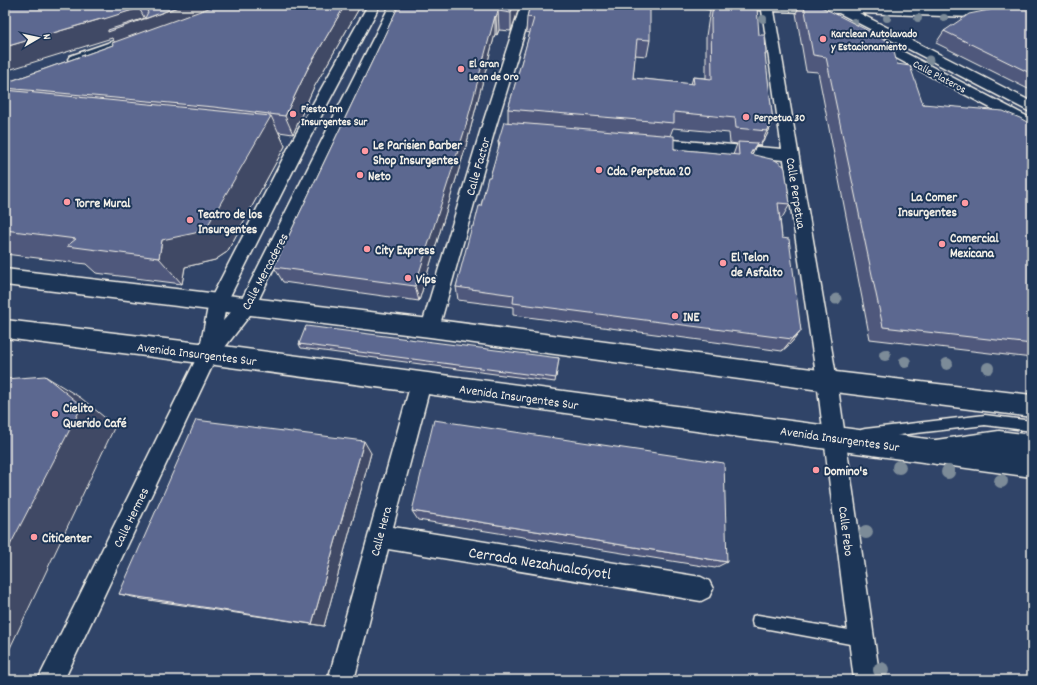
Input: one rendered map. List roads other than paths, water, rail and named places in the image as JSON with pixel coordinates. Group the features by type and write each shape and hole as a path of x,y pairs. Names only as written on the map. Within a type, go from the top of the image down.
{"main road":[{"path":"5,278 430,328 827,381 1032,406"},
{"name":"Avenida Insurgentes Sur","path":"5,328 1032,464"},
{"path":"936,452 999,443 1032,447"}],"street":[{"name":"Calle Mercaderes","path":"208,354 218,302 300,142 374,5"},
{"name":"Calle Mercaderes","path":"208,354 248,306 396,5"},
{"name":"Calle Factor","path":"430,328 488,129 527,5"},
{"path":"710,5 837,6 1032,15"},
{"name":"Calle Perpetua","path":"767,6 827,381"},
{"path":"808,6 845,26"},
{"name":"Calle Plateros","path":"837,6 1032,108"},
{"path":"65,62 146,34"},
{"name":"Calle Plateros","path":"860,34 1032,125"},
{"path":"488,129 504,130"},
{"path":"282,140 327,145"},
{"path":"631,141 790,155"},
{"name":"Calle Hermes","path":"51,680 208,354"},
{"name":"Calle Febo","path":"827,381 867,680"},
{"name":"Calle Hera","path":"341,680 421,383"},
{"name":"Cerrada Nezahualcóyotl","path":"379,536 701,589"}],"lane":[{"path":"835,437 985,420 1032,426"},
{"path":"758,621 861,639"}],"place":[{"name":"Karclean Autolavado y Estacionamiento","path":"823,39"},
{"name":"El Gran Leon de Oro","path":"461,69"},
{"name":"Fiesta Inn Insurgentes Sur","path":"293,114"},
{"name":"Perpetua 30","path":"746,117"},
{"name":"Le Parisien Barber Shop Insurgentes","path":"365,151"},
{"name":"Cda. Perpetua 20","path":"599,170"},
{"name":"Neto","path":"360,175"},
{"name":"Torre Mural","path":"67,202"},
{"name":"La Comer Insurgentes","path":"965,203"},
{"name":"Teatro de los Insurgentes","path":"190,220"},
{"name":"Comercial Mexicana","path":"942,244"},
{"name":"City Express","path":"367,249"},
{"name":"El Telon de Asfalto","path":"723,263"},
{"name":"Vips","path":"408,278"},
{"name":"INE","path":"675,316"},
{"name":"Cielito Querido Café","path":"55,414"},
{"name":"Domino's","path":"816,470"},
{"name":"CitiCenter","path":"34,537"}]}
